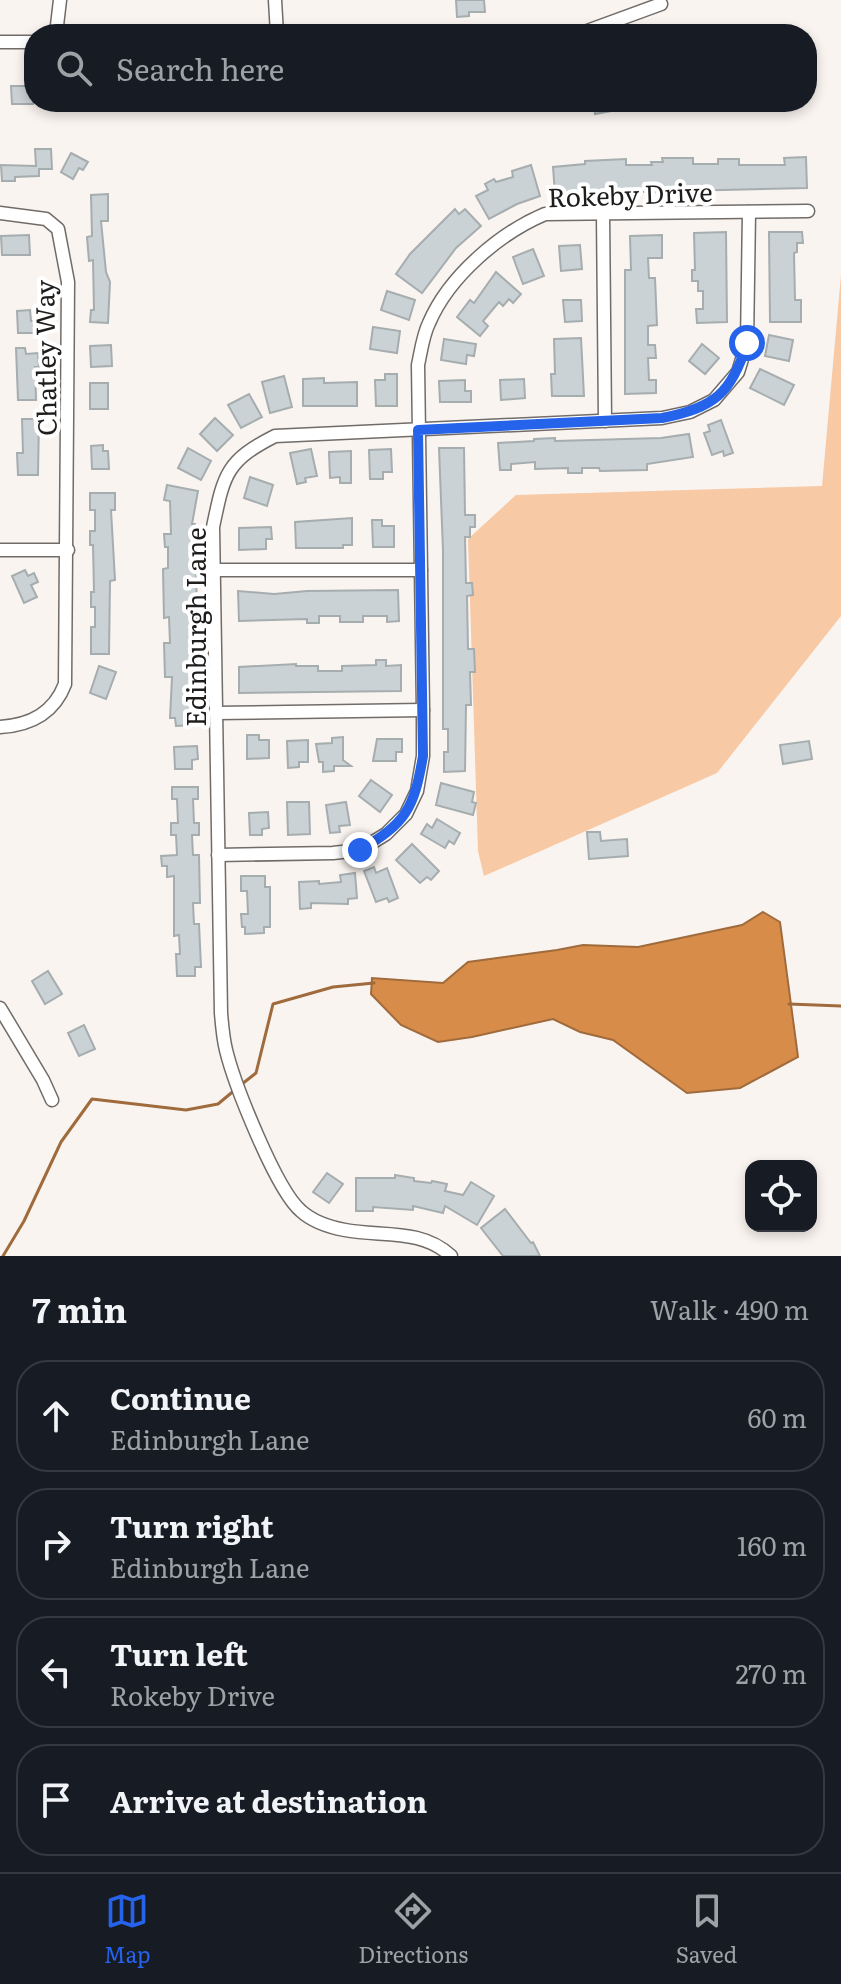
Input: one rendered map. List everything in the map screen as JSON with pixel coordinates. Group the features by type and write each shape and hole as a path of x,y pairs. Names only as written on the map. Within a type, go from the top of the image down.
{"street":[{"path":"57,24 60,0"},
{"path":"275,0 276,24"},
{"path":"626,0 633,14"},
{"path":"606,24 661,4"},
{"path":"0,42 24,42"},
{"name":"Rokeby Drive","path":"218,855 360,850 386,834 406,814 417,791 423,756 418,365 429,323 452,286 494,242 518,225 545,214 808,211"},
{"name":"Edinburgh Lane","path":"451,1256 423,1239 391,1233 348,1231 323,1225 299,1210 279,1180 251,1120 226,1051 221,1013 213,527 223,482 236,460 275,436 662,418 690,412 714,400 738,372 747,343 749,212"},
{"name":"Chatley Way","path":"0,213 46,219 58,229 68,282 67,660 59,700 33,721 0,727"},
{"path":"603,213 605,421"},
{"path":"0,550 68,550"},
{"path":"214,570 421,570"},
{"path":"216,713 423,710"},
{"path":"0,1008 52,1100"}],"shaded area":[{"path":"841,275 841,616 717,773 484,876 478,851 468,539 516,495 822,486"},
{"path":"763,912 780,922 798,1057 740,1088 687,1093 613,1040 580,1032 553,1019 438,1042 401,1025 371,994 372,978 443,983 468,962 583,945 638,947 742,925"}],"building":[{"path":"456,0 484,0 485,12 469,12 469,16 457,17"},
{"path":"11,86 24,86 24,104 12,104"},
{"path":"35,149 51,149 52,169 39,169 39,176 2,181 1,165 36,166"},
{"path":"71,153 88,162 83,170 79,168 73,179 61,172"},
{"path":"806,157 807,188 555,194 553,167 585,164 585,161 626,159 626,165 652,165 651,162 663,162 662,158 693,158 693,164 718,164 718,159 739,159 739,165 785,165 784,158"},
{"path":"531,165 540,196 489,219 476,196 488,190 485,184 494,179 496,182 513,177 512,171"},
{"path":"108,194 108,221 101,221 106,272 110,282 108,323 90,322 91,310 94,310 93,260 89,261 87,237 92,236 91,195"},
{"path":"455,209 459,214 465,209 481,226 456,248 422,293 396,274 410,254"},
{"path":"726,232 727,322 697,323 696,309 703,309 703,291 698,291 698,281 692,281 692,270 695,270 694,233"},
{"path":"769,232 802,232 803,243 797,243 797,252 794,253 795,300 801,300 801,322 770,322"},
{"path":"29,235 30,255 2,255 1,236"},
{"path":"662,235 662,258 648,258 649,278 655,278 657,325 648,326 648,345 655,345 656,358 648,358 649,380 656,380 656,393 625,394 625,270 631,270 630,236"},
{"path":"580,245 582,269 561,271 559,246"},
{"path":"533,249 544,276 523,284 513,257"},
{"path":"496,272 521,294 513,303 509,299 503,306 499,302 483,321 488,326 480,336 457,317 470,300 474,303"},
{"path":"387,291 415,300 409,320 381,310"},
{"path":"563,300 581,300 582,321 565,322"},
{"path":"30,310 31,321 38,321 38,333 18,333 17,311"},
{"path":"373,327 400,331 397,353 370,349"},
{"path":"769,335 793,340 789,361 765,356"},
{"path":"581,338 584,396 552,396 554,339"},
{"path":"444,339 476,344 474,356 467,355 466,364 441,360"},
{"path":"702,344 719,358 705,374 689,361"},
{"path":"111,345 112,366 91,367 90,346"},
{"path":"16,348 25,348 26,354 38,353 39,367 35,367 36,400 18,400"},
{"path":"760,369 794,385 784,405 750,388"},
{"path":"385,374 397,374 397,406 376,406 375,380 385,380"},
{"path":"284,376 292,407 270,413 262,382"},
{"path":"324,378 324,383 357,382 357,406 303,406 303,379"},
{"path":"524,379 525,398 501,400 500,380"},
{"path":"465,380 465,391 471,391 471,402 440,402 439,381"},
{"path":"90,383 108,383 108,409 90,409"},
{"path":"249,394 262,417 241,428 228,405"},
{"path":"215,418 233,435 217,451 200,434"},
{"path":"22,419 39,419 38,475 18,475 17,453 23,453"},
{"path":"721,420 733,453 724,456 723,451 712,455 704,433 710,431 708,425"},
{"path":"689,434 693,457 647,464 647,470 600,471 599,468 582,468 582,473 568,473 568,468 535,469 535,462 511,464 511,470 500,470 498,443 555,438 555,441 661,438"},
{"path":"103,445 103,451 108,451 109,469 92,469 91,446"},
{"path":"188,448 211,461 201,480 178,468"},
{"path":"439,448 464,448 465,515 475,515 475,527 470,527 470,537 465,537 466,583 472,583 473,595 467,596 468,649 474,649 475,672 470,672 471,705 466,705 465,771 444,772 448,729 443,729 443,551"},
{"path":"311,449 317,476 305,478 306,482 297,484 290,453"},
{"path":"391,449 392,472 383,472 383,479 370,479 369,450"},
{"path":"351,451 351,483 340,483 340,477 330,478 329,452"},
{"path":"250,477 273,485 267,506 244,498"},
{"path":"167,485 198,491 192,524 195,524 198,691 194,725 176,726 175,718 170,718 172,677 165,677 164,643 170,643 169,617 164,618 163,569 168,568 168,547 165,547 164,534 171,534 170,501 164,500"},
{"path":"90,493 115,493 115,510 111,510 115,580 110,581 109,654 91,654 95,607 91,607 91,592 94,592 90,531 95,531 95,510 90,510"},
{"path":"352,518 352,545 343,545 343,548 296,548 295,522"},
{"path":"372,520 382,520 382,526 394,526 394,547 373,547"},
{"path":"271,527 272,539 266,539 266,549 239,550 239,528"},
{"path":"25,570 28,576 34,573 38,582 31,585 37,597 24,603 12,576"},
{"path":"398,590 399,621 387,622 387,616 363,616 363,622 340,622 340,616 319,616 319,623 307,623 307,619 239,621 238,591 274,594"},
{"path":"376,660 386,660 386,666 401,665 401,691 239,693 239,667 296,664 318,666 318,671 342,671 342,666 376,665"},
{"path":"99,666 116,672 106,699 90,693"},
{"path":"247,735 259,735 259,740 269,740 269,758 247,759"},
{"path":"343,737 343,760 351,766 334,766 334,771 323,772 323,762 319,762 316,744 332,743 332,738"},
{"path":"377,739 402,739 402,752 396,752 396,761 373,761"},
{"path":"308,740 308,762 299,762 299,767 288,768 287,741"},
{"path":"809,741 812,759 783,764 780,745"},
{"path":"197,746 198,759 192,760 192,769 175,769 174,747"},
{"path":"371,780 392,795 380,812 359,796"},
{"path":"441,783 474,792 472,802 476,803 473,815 436,805"},
{"path":"172,787 198,787 198,799 193,799 194,823 199,823 199,835 192,835 193,855 199,855 200,903 193,903 194,924 199,924 201,967 195,967 195,976 177,976 176,954 180,954 179,935 174,936 174,876 167,877 167,866 162,866 161,856 177,855 176,835 171,835 171,823 178,823 177,799 172,799"},
{"path":"287,802 309,802 310,834 288,835"},
{"path":"346,802 350,825 339,826 340,832 330,833 326,805"},
{"path":"268,812 269,828 262,829 262,835 250,835 249,813"},
{"path":"437,819 460,833 454,844 449,841 445,848 421,834 427,824 432,828"},
{"path":"587,832 600,832 601,841 627,839 628,856 589,859"},
{"path":"412,844 439,871 431,880 427,877 420,883 396,860"},
{"path":"374,867 376,873 387,868 398,898 376,902 364,871"},
{"path":"355,873 357,898 348,899 348,904 311,903 311,908 300,909 299,882 341,882 340,875"},
{"path":"241,876 265,876 265,887 270,887 270,927 264,927 264,933 245,934 245,927 242,927 241,914 248,914 247,891 241,891"},
{"path":"48,971 62,994 45,1004 32,981"},
{"path":"84,1025 95,1049 79,1056 68,1033"},
{"path":"327,1173 343,1184 329,1203 313,1192"},
{"path":"395,1175 414,1178 414,1181 447,1184 445,1191 463,1195 471,1182 494,1196 477,1225 445,1206 443,1213 413,1206 413,1210 373,1207 373,1211 356,1211 356,1178 395,1178"},
{"path":"505,1209 533,1242 540,1256 503,1256 481,1228"}],"waterway":[{"path":"242,1084 256,1073 273,1004 333,987 374,983"},
{"path":"789,1004 841,1006"},
{"path":"3,1256 24,1221 61,1142 92,1099 186,1110 218,1104 236,1089"}],"route":[{"path":"360,850 386,834 406,814 417,791 423,756 418,430 662,418 690,412 714,400 738,372 747,343"}]}
